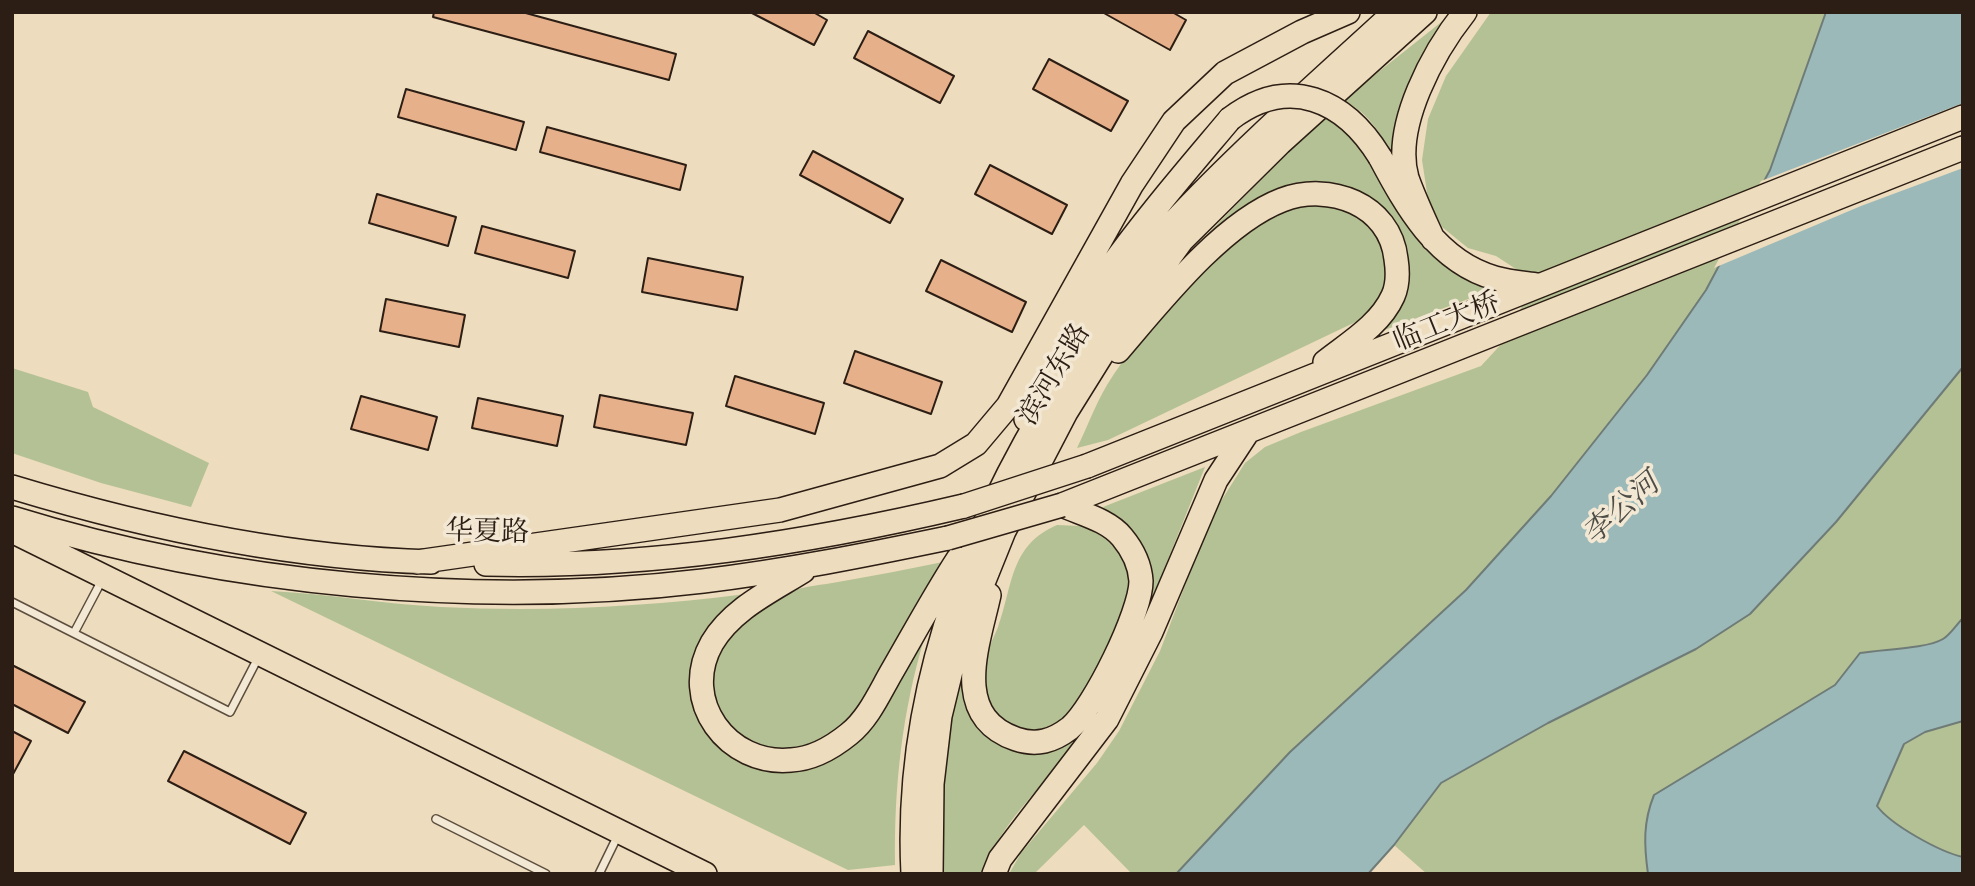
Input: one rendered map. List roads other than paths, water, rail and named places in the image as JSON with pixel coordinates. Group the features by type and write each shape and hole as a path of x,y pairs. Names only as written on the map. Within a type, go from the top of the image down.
{"main road":[{"path":"417,562 780,510 940,466 976,443 1008,405 1132,184 1174,121 1225,73 1302,32 1348,12"},
{"name":"滨河东路","path":"913,874 911,833 914,764 927,689 945,623 993,506 1011,470 1079,353 1170,226 1242,152 1395,12"},
{"name":"滨河东路","path":"930,874 932,784 940,716 956,650 1004,531 1066,412 1119,327 1182,240 1280,143 1425,12"},
{"path":"1433,239 1406,176 1409,126 1429,65 1465,12"},
{"path":"1011,470 1038,387 1097,285 1152,212 1230,119 1254,105 1280,98 1324,103 1356,122 1400,193 1433,239 1470,269 1495,279 1538,285"},
{"name":"临工大桥","path":"964,506 1087,466 1963,117"},
{"name":"临工大桥","path":"948,538 1062,505 1465,348 1963,148"},
{"path":"1066,412 1193,266 1255,214 1304,193 1330,193 1353,200 1373,214 1387,232 1395,252 1398,273 1395,293 1386,310 1373,324 1302,379"},
{"path":"994,874 1006,850 1107,719 1151,632 1216,480 1247,433"},
{"name":"华夏路","path":"12,487 129,519 228,540 329,554 417,562 527,565 652,559 748,549 857,531 964,506"},
{"path":"1004,531 974,662 972,684 980,712 999,733 1027,743 1046,743 1070,727 1087,709 1133,618 1141,582 1139,566 1122,537 1111,526 1062,505"},
{"path":"810,566 744,608 726,624 706,658 701,695 707,714 732,744 749,755 792,760 826,750 850,733 873,704 949,573 993,506"},
{"name":"华夏路","path":"12,518 150,553 259,572 369,585 480,591 590,589 700,582 810,566 948,538"},
{"path":"12,531 705,874"}],"lane":[{"path":"74,633 104,576"},
{"path":"12,602 230,712 260,653"},
{"path":"436,819 546,874"},
{"path":"599,874 620,831"}],"water":[{"name":"李公河","path":"1826,12 1963,12 1963,367 1836,522 1750,614 1696,649 1548,723 1441,783 1394,845 1368,874 1176,874 1290,752 1466,590 1551,496 1647,375 1706,290 1770,170"},
{"path":"1963,618 1963,721 1925,732 1904,744 1877,806 1917,837 1963,857 1963,874 1648,874 1645,834 1654,795 1835,685 1860,653 1935,642 1946,637"}]}
